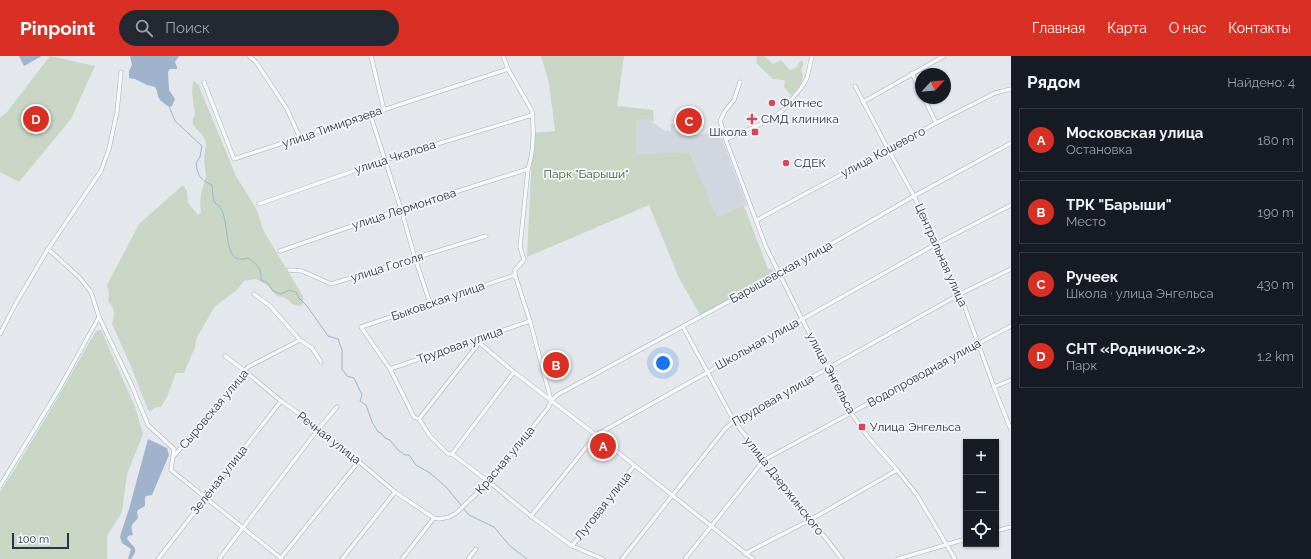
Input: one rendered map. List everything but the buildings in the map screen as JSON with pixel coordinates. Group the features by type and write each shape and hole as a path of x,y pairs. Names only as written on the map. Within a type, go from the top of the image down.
{"street":[{"path":"249,56 256,62 287,109 300,138"},
{"path":"371,56 384,110"},
{"path":"503,56 508,69 532,111 532,159 528,169 520,247 524,260 515,270 514,275 530,321 551,401"},
{"path":"726,139 770,120 782,111 801,88 807,78 812,56"},
{"path":"863,102 944,56"},
{"name":"улица Тимирязева","path":"204,82 234,159 508,69"},
{"path":"0,334 16,303 48,249 101,171 109,149 116,112 121,72"},
{"path":"912,73 915,79"},
{"name":"улица Энгельса","path":"740,82 734,100 725,111 720,121 766,247 852,413 868,437 917,495 955,559"},
{"name":"Центральная улица","path":"855,86 914,196 960,294 994,387 1011,428"},
{"name":"улица Кошевого","path":"757,220 936,123 995,93 1011,88"},
{"path":"927,104 936,123"},
{"path":"370,114 430,303"},
{"name":"улица Чкалова","path":"259,204 385,160 532,115"},
{"name":"Барышевская улица","path":"551,401 557,395 779,274 914,196 1011,143"},
{"name":"улица Лермонтова","path":"280,251 401,209 528,169"},
{"name":"Школьная улица","path":"530,516 596,435 936,244 1011,205"},
{"name":"улица Гоголя","path":"289,270 302,271 331,284 486,236"},
{"path":"48,249 79,277 91,292 99,317 132,386 148,425 174,449 171,470 281,559 359,461"},
{"name":"Прудовая улица","path":"622,559 725,429 734,420 960,294 1011,269"},
{"name":"Быковская улица","path":"390,369 361,327 514,275"},
{"path":"254,294 270,306 300,340 312,348 321,362"},
{"path":"0,486 59,389 99,317"},
{"name":"Трудовая улица","path":"390,369 478,341 530,321"},
{"name":"Водопроводная улица","path":"685,559 764,460 1011,326"},
{"name":"улица Дзержинского","path":"683,327 734,420 810,520 842,559"},
{"name":"Сыровская улица","path":"172,458 248,367 300,340"},
{"path":"418,419 478,341 514,372 753,559"},
{"name":"Речная улица","path":"225,356 280,401 319,428 395,492 434,518"},
{"path":"390,369 414,416 418,419 430,436 448,454 452,454 530,516 572,546 603,559"},
{"path":"452,454 514,372"},
{"path":"994,387 1011,380"},
{"name":"Зелёная улица","path":"158,559 280,401"},
{"name":"Красная улица","path":"434,518 444,519 455,514 489,482 548,408 551,401"},
{"path":"219,559 319,428 337,407"},
{"name":"Луговая улица","path":"572,546 634,466"},
{"path":"746,554 810,520 897,470"},
{"path":"342,559 395,492"},
{"path":"402,559 434,518"},
{"path":"999,530 1011,527"},
{"path":"898,559 963,540"},
{"path":"468,559 476,549"}],"shaded area":[{"path":"648,119 665,131 671,131 670,124 673,124 675,131 696,132 696,135 719,131 747,205 717,218 689,152 636,154 636,120"}],"green space":[{"path":"50,56 95,66 71,119 19,182 0,172 0,118 7,112"},
{"name":"Парк \"Барыши\"","path":"541,56 624,56 617,106 653,110 654,122 648,119 636,120 636,154 689,152 717,217 744,206 768,269 772,269 775,275 700,315 679,278 649,205 527,257 533,133 555,131 549,83"},
{"path":"757,56 764,56 773,64 781,60 790,70 797,67 801,61 803,62 801,70 803,78 799,87 791,95 784,87 785,81 773,79 756,63"},
{"path":"193,81 198,84 236,176 257,210 263,230 303,296 303,304 300,306 292,304 286,298 277,296 267,285 256,279 244,281 237,290 215,306 196,339 195,347 184,373 176,373 167,397 161,407 156,407 151,411 148,410 112,324 114,312 108,301 109,293 107,285 139,224 183,185 187,191 188,203 198,215 201,212 200,204 202,188 206,177 204,160 206,144 203,135 193,123 195,115 192,92"},
{"path":"101,330 135,407 143,434 127,474 122,512 107,536 107,559 0,559 0,492 47,416 96,331"}],"water":[{"path":"19,56 42,56 24,66"},
{"path":"130,56 179,56 175,62 177,69 170,69 168,72 169,90 175,99 172,106 169,107 161,101 155,87 129,78 129,71 132,65"},
{"path":"148,439 167,448 169,455 152,495 146,496 145,506 137,512 138,518 132,527 133,535 128,536 127,539 135,548 135,552 131,559 128,559 131,549 122,543 120,537"}],"waterway":[{"path":"169,106 175,121 202,146 200,157 196,163 198,172 202,179 212,185 213,198 215,203 221,208 224,216 229,247 233,255 239,259 248,258 254,262 260,270 261,280 268,283 273,291 281,294 289,290 296,292 328,336 338,339 342,350 342,369 347,376 354,378 362,395 360,401 366,405 372,422 378,432 390,440 398,450 405,455 409,455 416,465 430,473 446,487 461,505"},
{"path":"463,508 469,515 494,527 510,546 527,559"}],"place":[{"name":"Фитнес","path":"772,103"},
{"name":"СНТ «Родничок-2»","path":"36,119"},
{"name":"СМД клиника","path":"752,119"},
{"name":"Ручеек","path":"689,121"},
{"name":"Школа","path":"755,132"},
{"name":"СДЕК","path":"786,163"},
{"name":"ТРК \"Барыши\"","path":"556,365"},
{"name":"Улица Энгельса","path":"862,427"},
{"name":"Московская улица","path":"603,446"}]}
